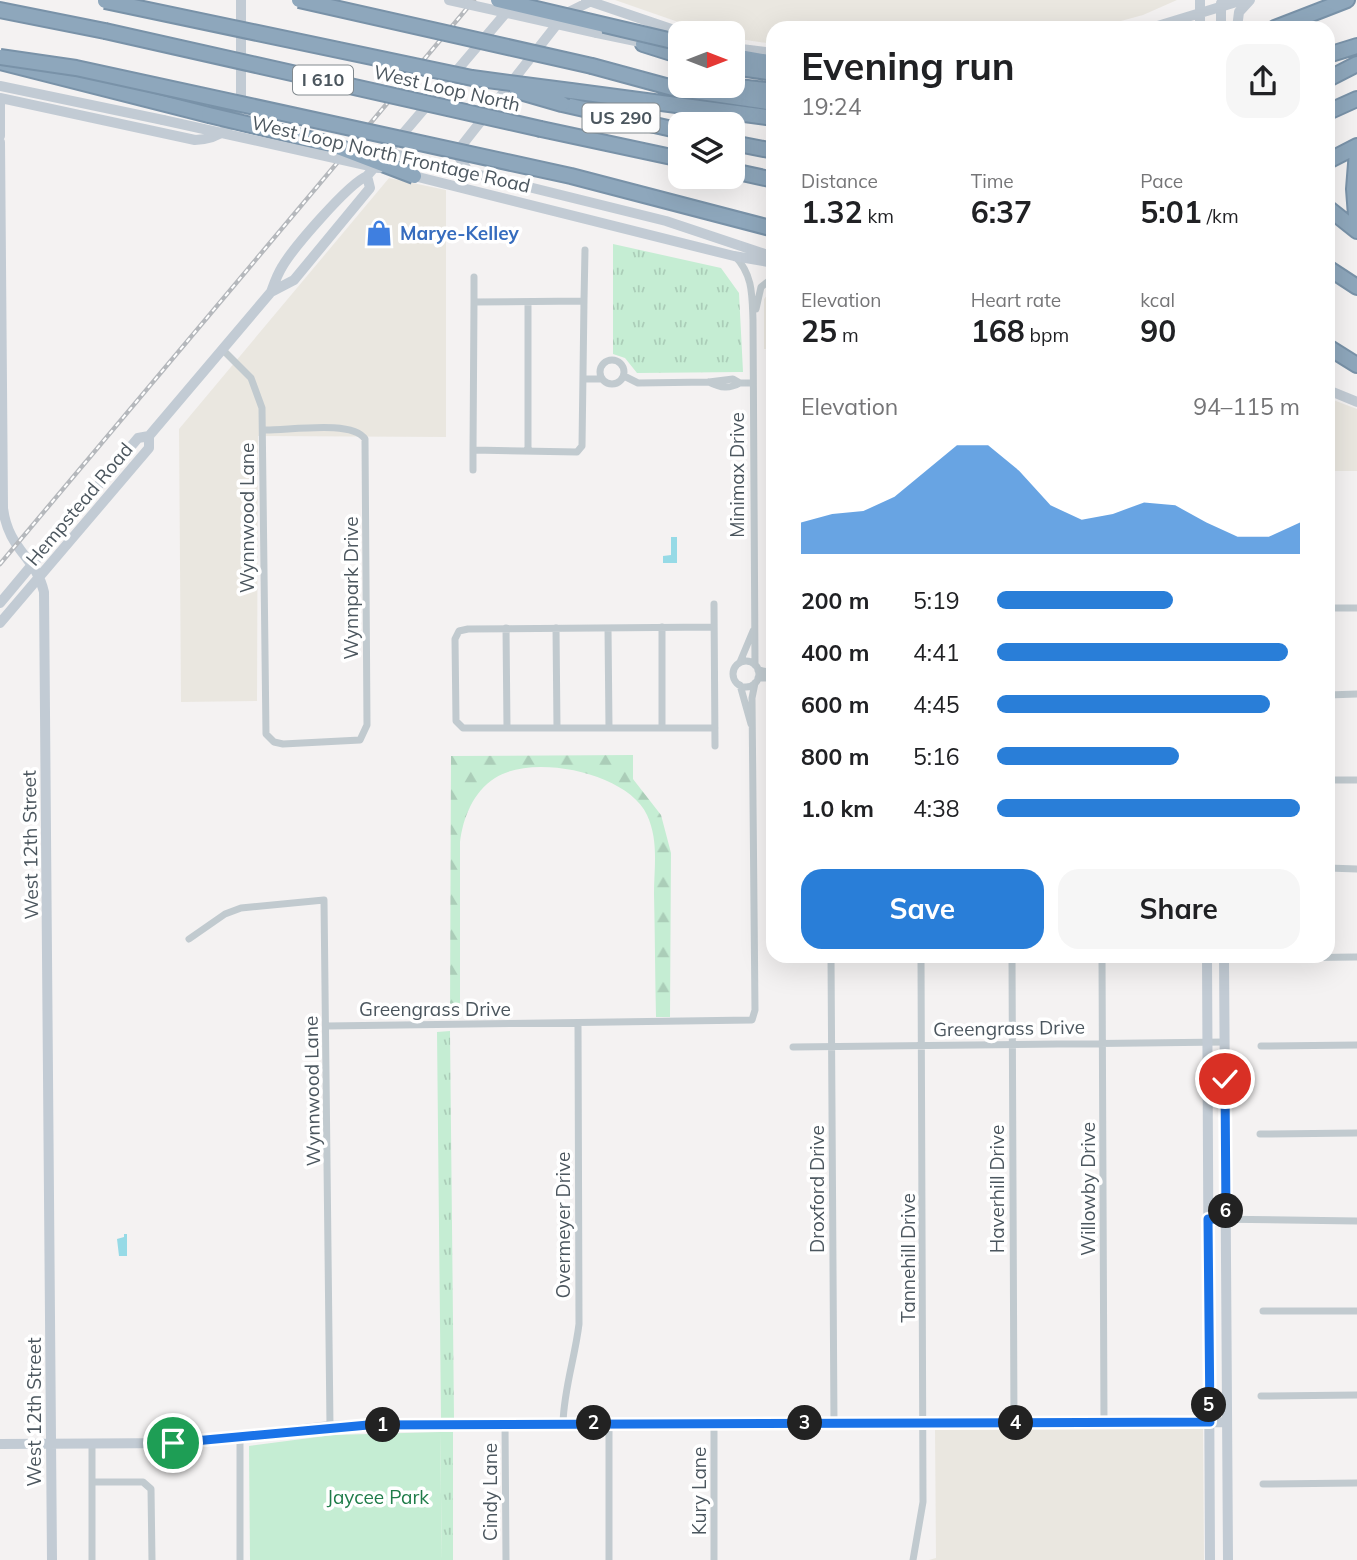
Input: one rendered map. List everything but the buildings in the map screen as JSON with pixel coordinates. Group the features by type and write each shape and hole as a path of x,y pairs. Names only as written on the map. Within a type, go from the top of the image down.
{"highway":[{"name":"West Loop North","path":"102,0 472,78 766,117"},
{"path":"299,0 623,73 673,88 766,102"},
{"path":"498,0 668,41"},
{"path":"1293,21 1347,0"},
{"name":"West Loop North","path":"0,10 668,156"},
{"path":"643,44 668,52"},
{"path":"1335,53 1357,46"},
{"path":"0,57 76,68 571,176 766,227"},
{"path":"746,58 766,62"},
{"path":"746,61 766,70"},
{"path":"0,62 65,81 330,144 414,176"},
{"path":"1335,75 1357,64"},
{"path":"623,73 668,78"},
{"name":"US 290","path":"472,78 562,104 668,128"},
{"path":"746,88 766,90"},
{"path":"1335,109 1357,99"},
{"path":"745,145 766,149"},
{"path":"1335,148 1357,146"},
{"path":"1335,157 1357,146"},
{"path":"1357,146 1354,189 1357,230"},
{"path":"745,174 766,178"},
{"path":"1335,213 1357,230"},
{"path":"1335,273 1357,287"},
{"path":"1335,351 1357,365"}],"main road":[{"path":"0,136 0,98 195,140 212,138 229,129 237,116 241,100 242,0"},
{"path":"449,0 643,44 668,44"},
{"name":"Hempstead Road","path":"0,603 138,439 149,436 271,292 283,266 355,181 367,176 518,0"},
{"path":"1200,0 1200,21"},
{"path":"1174,21 1221,3 1243,0"},
{"path":"1238,21 1239,12 1250,0"},
{"path":"470,174 459,157 463,144 565,14 587,1 668,28"},
{"path":"1220,21 1221,3"},
{"path":"746,55 766,54"},
{"name":"West Loop North Frontage Road","path":"0,86 507,197 734,256 766,262"},
{"name":"West 12th Street","path":"0,142 1,472 8,531 41,578 44,592 49,930 52,1560"},
{"path":"387,152 666,221 766,254"},
{"name":"Hempstead Road","path":"271,292 294,280 370,188 367,176"},
{"path":"1335,393 1357,402"},
{"name":"Hempstead Road","path":"0,623 149,448 149,436"},
{"path":"1207,963 1210,1560"},
{"path":"1224,963 1228,1560"},
{"path":"1209,1320 1227,1320"},
{"path":"0,1444 182,1443 330,1426 714,1422 1227,1422"}],"street":[{"path":"473,450 577,452 582,446 585,250"},
{"name":"Minimax Drive","path":"734,256 748,272 751,282 754,631 757,667"},
{"path":"473,470 474,277"},
{"name":"Minimax Drive","path":"753,320 761,287 766,283"},
{"path":"474,302 584,301"},
{"path":"528,302 528,451"},
{"name":"Wynnwood Lane","path":"222,349 246,371 256,385 262,408 264,726 271,740 284,744 360,740"},
{"path":"602,379 602,368 607,362 618,362 624,368 624,376"},
{"path":"583,368 602,368"},
{"path":"583,379 602,379 612,384 624,376"},
{"path":"624,376 638,383 709,383 733,379 740,383 753,383"},
{"name":"Wynnpark Drive","path":"263,430 336,428 362,434 366,445 367,725 360,740"},
{"path":"714,604 715,746"},
{"path":"1335,608 1357,608"},
{"path":"662,627 662,728"},
{"path":"714,627 464,629 456,634 455,716 463,728 715,728"},
{"path":"506,628 507,728"},
{"path":"556,628 557,728"},
{"path":"608,628 609,728"},
{"name":"Minimax Drive","path":"740,663 754,631"},
{"path":"754,735 740,685 733,672 740,663 748,661 766,671"},
{"path":"754,735 757,667"},
{"path":"740,685 748,687 766,678"},
{"path":"1335,695 1357,694"},
{"name":"Greengrass Drive","path":"327,1026 752,1020 755,1010 754,735"},
{"path":"1335,780 1357,780"},
{"path":"1335,868 1357,869"},
{"name":"Wynnwood Lane","path":"189,939 225,914 241,908 324,900 330,1426"},
{"path":"1335,957 1357,957"},
{"name":"Droxford Drive","path":"831,963 834,1423"},
{"name":"Tannehill Drive","path":"913,1560 923,1502 922,963"},
{"name":"Haverhill Drive","path":"1012,963 1014,1423"},
{"name":"Willowby Drive","path":"1102,963 1104,1423"},
{"name":"Overmeyer Drive","path":"563,1423 564,1395 579,1324 578,1024"},
{"name":"Greengrass Drive","path":"793,1047 1225,1042"},
{"path":"1261,1046 1357,1045"},
{"path":"1260,1133 1357,1133"},
{"path":"1208,1219 1357,1221"},
{"path":"1263,1311 1357,1311"},
{"path":"1261,1396 1357,1395"},
{"name":"Kury Lane","path":"714,1422 715,1560"},
{"name":"Cindy Lane","path":"505,1423 506,1560"},
{"path":"609,1423 609,1560"},
{"path":"240,1438 240,1560"},
{"path":"92,1443 92,1560"},
{"path":"92,1482 143,1482 151,1489 152,1560"},
{"path":"1263,1484 1357,1483"}],"shaded area":[{"path":"615,0 1177,0 1143,15 1121,21 766,21 766,43 746,40 746,21 675,21"},
{"path":"389,178 446,190 446,437 258,436 257,701 181,702 179,429"},
{"path":"766,297 766,349 764,349"},
{"path":"1335,401 1357,409 1357,471 1335,471"},
{"path":"1203,1427 1204,1560 929,1560 936,1558 935,1428"}],"green space":[{"path":"613,244 721,268 739,293 743,372 637,373 625,358 613,354"},
{"path":"633,755 633,779 661,815 671,853 670,1017 656,1017 655,854 647,815 637,800 601,778 578,771 532,767 512,771 487,784 470,806 464,824 460,842 460,1019 450,1019 451,756"},
{"path":"450,1031 454,1418 441,1419 437,1032"},
{"path":"440,1432 453,1432 453,1560 442,1560"},
{"name":"Jaycee Park","path":"440,1432 442,1560 250,1560 249,1446 333,1435"}],"water":[{"path":"671,537 677,537 677,563 663,563 663,556 671,555"},
{"path":"124,1234 127,1234 127,1256 119,1256 117,1239 124,1237"}],"railway":[{"path":"0,564 474,0"}],"place":[{"name":"Marye-Kelley","path":"379,233"}],"route":[{"path":"173,1443 239,1439 330,1426 368,1425 1210,1422 1208,1219 1226,1219 1225,1079"}]}
